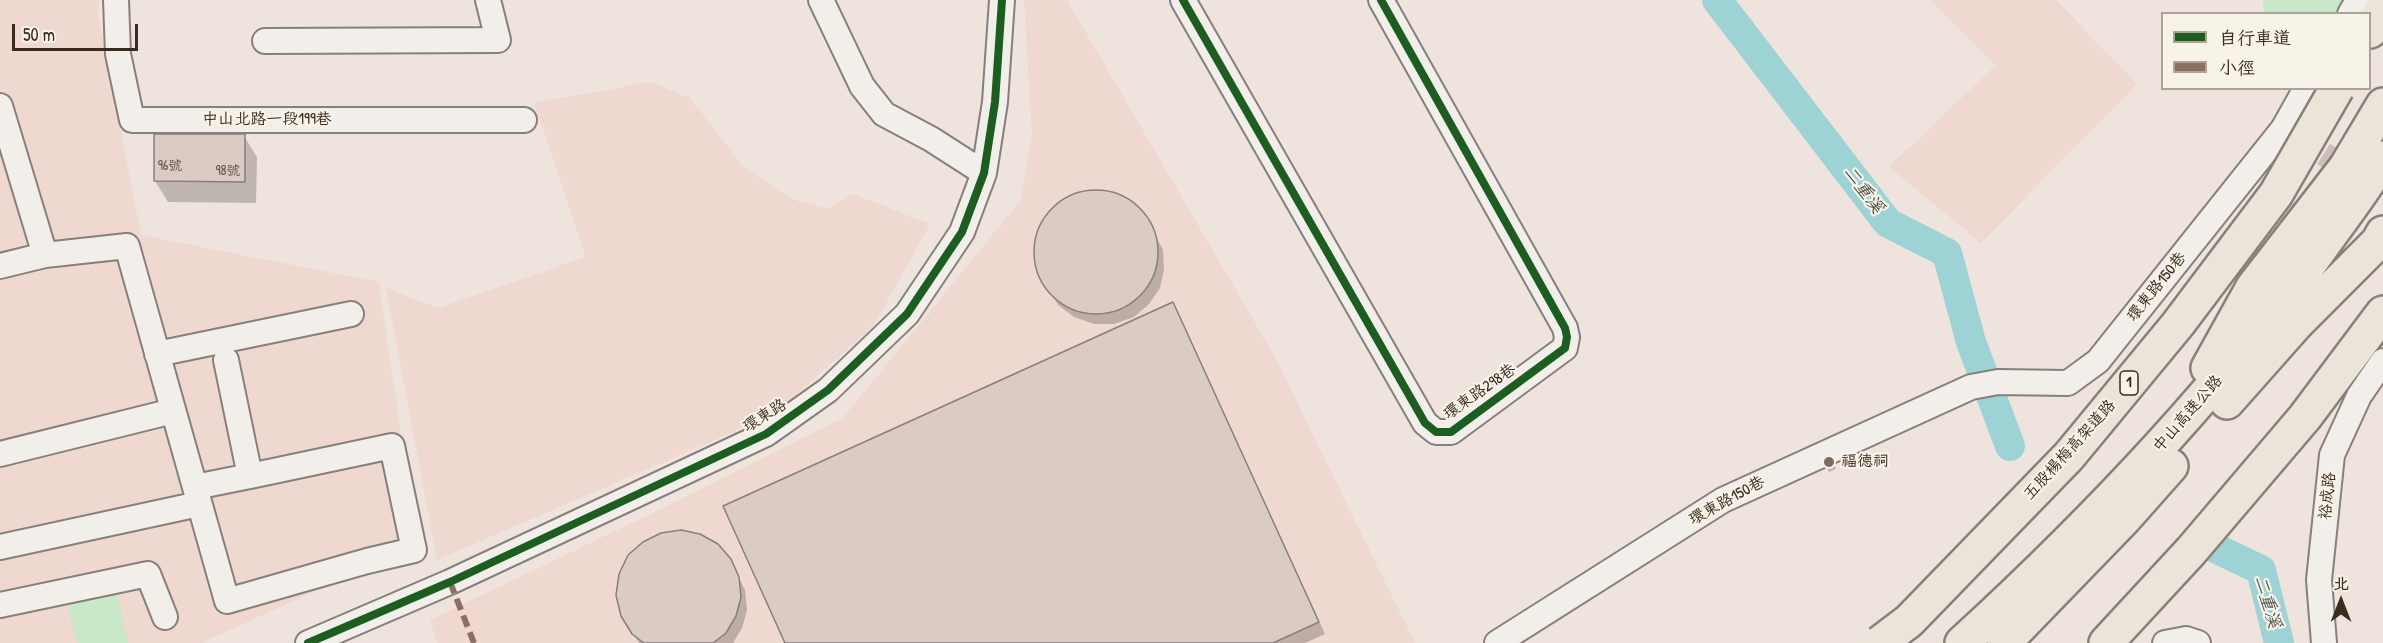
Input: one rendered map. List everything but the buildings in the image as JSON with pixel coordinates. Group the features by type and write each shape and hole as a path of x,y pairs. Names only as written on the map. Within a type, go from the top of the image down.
{"highway":[{"path":"2371,29 2383,8"},
{"name":"五股楊梅高架道路","path":"1880,643 1909,621 2069,456 2178,324 2276,194 2336,90"},
{"path":"2171,435 2253,287 2346,167 2383,105"},
{"name":"中山高速公路","path":"1962,643 2040,572 2171,435 2282,302 2383,158"},
{"name":"中山高速公路","path":"2004,643 2125,518 2297,323 2381,236"},
{"path":"2106,643 2191,552 2305,417 2383,313"}],"street":[{"name":"中山北路一段199巷","path":"116,0 117,54 132,120 524,120"},
{"path":"265,42 498,40 488,0"},
{"path":"821,0 862,86 884,114 932,139 984,173"},
{"name":"環東路","path":"308,643 450,582 766,434 828,390 907,314 962,232 984,173 995,102 1002,0"},
{"name":"環東路298巷","path":"1183,0 1425,423 1436,432 1450,432 1565,348 1567,337 1565,328 1382,0"},
{"name":"環東路150巷","path":"1497,643 1723,500 1971,387 1998,382 2068,383 2098,361 2283,129 2305,90"},
{"path":"0,106 45,255"},
{"path":"0,266 45,255 127,246 158,354 197,496 227,601 414,550 392,446 250,476 197,496 0,547"},
{"path":"158,354 351,314"},
{"path":"226,360 250,476"},
{"name":"裕成路","path":"2325,643 2319,580 2332,455 2359,396 2383,361"},
{"path":"0,454 174,411"},
{"path":"0,605 148,574 165,617"},
{"path":"2165,643 2186,639 2198,643"}],"shaded area":[{"path":"0,0 99,0 98,13 141,235 379,282 417,545 201,643 0,643"},
{"path":"1024,0 1067,0 1275,357 1415,643 437,643 430,620 843,418 1020,201 1032,136"},
{"path":"1930,0 2056,0 2137,84 1981,243 1889,167 1996,65"},
{"path":"650,82 690,98 743,166 790,198 827,209 853,194 930,224 874,325 788,402 731,433 437,560 386,288 438,308 586,257 534,103"}],"green space":[{"path":"2263,0 2346,0 2339,12 2264,12"},
{"path":"114,584 128,643 77,643 65,594"}],"waterway":[{"name":"二重溪","path":"1717,0 1888,223 1947,253 1971,342 2010,446"},
{"name":"二重溪","path":"2217,549 2261,570 2279,643"}],"tunnel":[{"path":"2293,135 2383,191"}],"marked path":[{"path":"450,582 474,643"}],"cycle path":[{"path":"308,643 450,582 766,434 828,390 907,314 962,232 984,173 995,102 1002,0"},
{"path":"1183,0 1425,423 1436,432 1451,432 1565,348 1567,337 1565,328 1381,0"}],"place":[{"name":"福德祠","path":"1829,462"}]}
